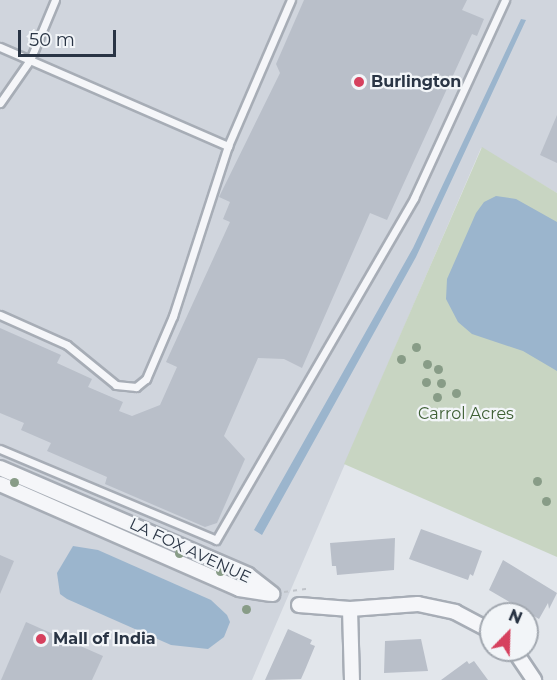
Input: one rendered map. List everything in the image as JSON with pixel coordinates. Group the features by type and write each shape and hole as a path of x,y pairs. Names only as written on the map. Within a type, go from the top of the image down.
{"street":[{"name":"LA FOX AVENUE","path":"0,468 248,575 272,594 239,589 0,484"},
{"path":"299,605 350,609 400,604 438,607 471,618 479,623"},
{"path":"350,609 352,680"},
{"path":"522,662 534,680"}],"lane":[{"path":"0,103 30,60 55,0"},
{"path":"0,315 67,345 116,385 129,388 141,384 149,374 173,316 228,146 291,0"},
{"path":"0,449 216,540 414,198 505,0"},
{"path":"0,47 228,146"}],"path":[{"path":"280,593 311,588"}],"shaded area":[{"path":"0,0 557,0 557,193 481,148 252,680 0,680"}],"green space":[{"name":"Carrol Acres","path":"482,147 557,193 557,557 344,464"},
{"path":"102,520 231,571 228,579 101,523"}],"water":[{"path":"521,19 526,20 416,257 262,535 254,530 413,248"},
{"path":"496,196 516,199 557,222 557,371 523,351 472,334 458,322 446,299 447,279 476,213 484,202"},
{"path":"73,546 98,550 211,600 227,615 230,622 224,637 208,649 171,645 67,599 60,594 57,573"}],"building":[{"path":"304,0 467,0 462,10 484,19 477,36 472,34 387,220 370,213 302,368 284,359 258,358 224,436 245,459 217,523 205,527 105,484 107,477 47,451 51,443 21,430 24,423 0,413 0,328 61,355 57,363 92,379 88,387 123,402 119,411 132,416 160,405 177,367 166,362 230,222 223,219 230,202 219,197 280,73 276,64"},
{"path":"557,115 557,163 540,155"},
{"path":"421,529 482,551 473,576 470,574 468,580 409,559"},
{"path":"395,538 394,570 337,575 336,566 332,566 330,543"},
{"path":"0,555 14,561 0,594"},
{"path":"503,560 557,593 549,609 548,603 539,619 539,602 510,602 489,590"},
{"name":"Mall of India","path":"26,622 103,656 92,680 1,680"},
{"path":"288,629 312,640 310,644 315,646 301,679 265,680"},
{"path":"421,639 428,671 384,673 385,641"},
{"path":"467,661 469,664 474,661 488,680 441,680"}],"place":[{"name":"Burlington","path":"359,82"},
{"name":"Mall of India","path":"41,639"}]}
